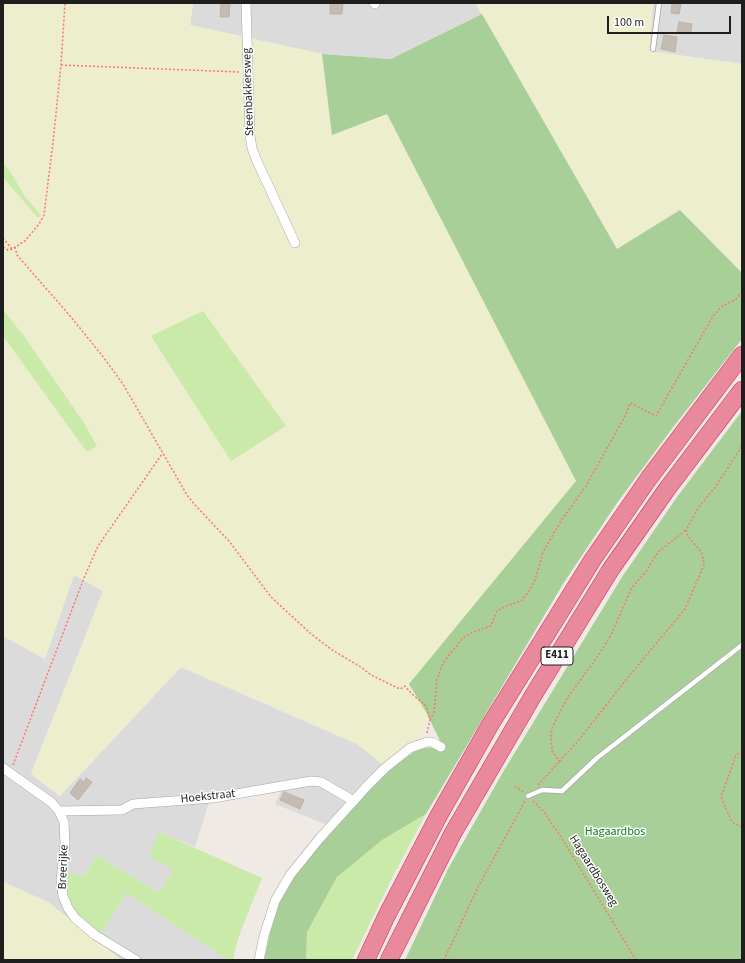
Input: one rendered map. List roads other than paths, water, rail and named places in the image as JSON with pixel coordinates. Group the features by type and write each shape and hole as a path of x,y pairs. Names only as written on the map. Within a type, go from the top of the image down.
{"highway":[{"name":"E411","path":"366,960 386,917 439,815 490,725 593,559 649,478 742,355"},
{"name":"E411","path":"389,960 453,833 534,694 611,569 667,489 742,390"}],"street":[{"name":"Steenbakkersweg","path":"246,3 250,136 252,148 295,243"},
{"path":"259,960 269,918 275,901 283,886 290,874 352,800 385,768 414,746 432,742 441,747"},
{"path":"6,770 51,802 59,811"},
{"name":"Hoekstraat","path":"59,811 122,810 134,804 220,797 311,781 321,782 352,800"},
{"name":"Breerijke","path":"59,811 64,822 65,844 61,880 63,896 68,908 74,918 95,935 136,960"}],"lane":[{"path":"653,49 659,3"},
{"path":"528,796 542,790 562,791 597,758 742,645"}],"park label":[{"name":"Hagaardbos","path":"615,832"}]}
